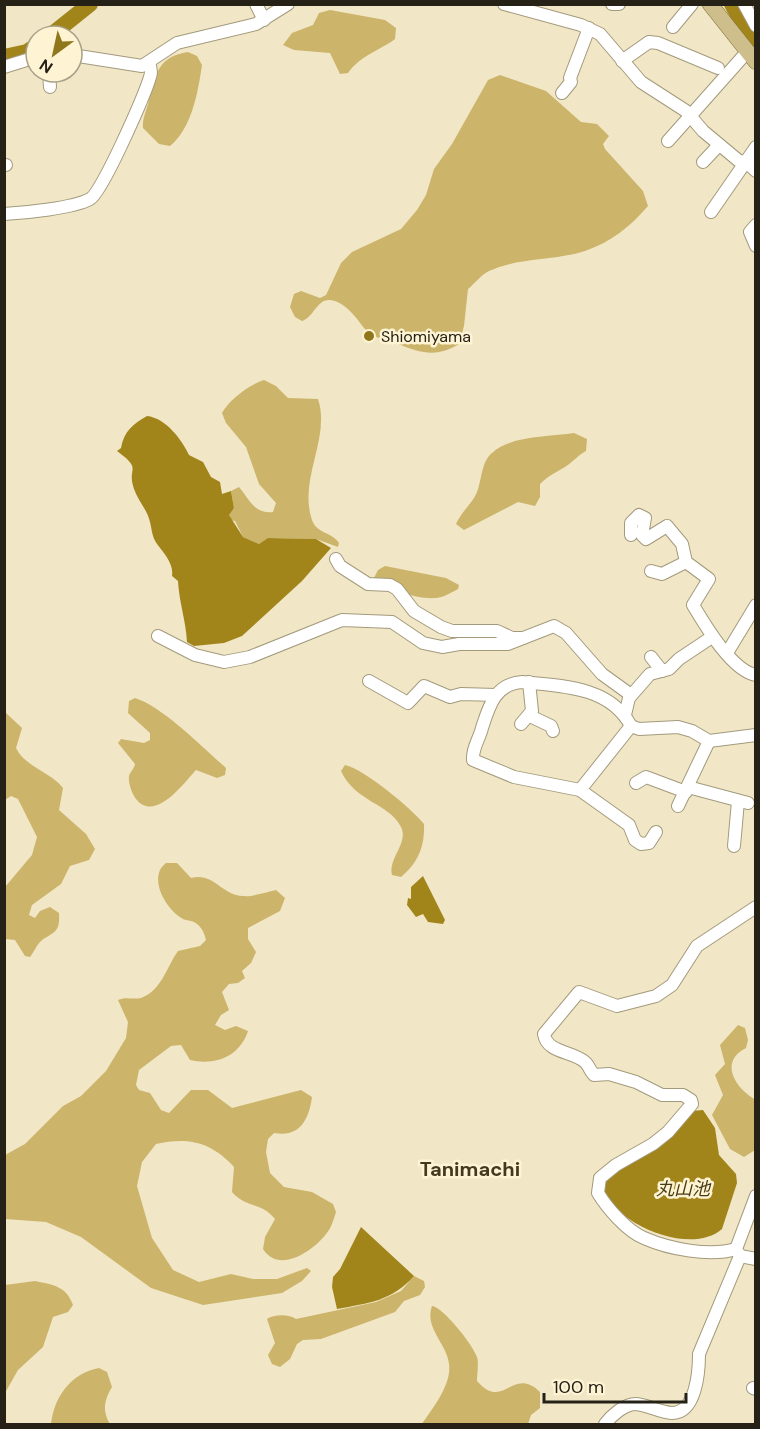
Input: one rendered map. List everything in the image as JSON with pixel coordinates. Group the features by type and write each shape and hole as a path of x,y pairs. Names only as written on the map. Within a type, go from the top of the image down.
{"main road":[{"path":"710,4 751,57"}],"street":[{"path":"256,4 264,20"},
{"path":"84,57 134,66 149,63 187,39 264,20 288,4"},
{"path":"504,4 589,28 600,34 641,82 690,116 739,162 746,162 756,171"},
{"path":"612,4 619,4"},
{"path":"673,27 692,4"},
{"path":"744,4 756,26"},
{"path":"562,93 571,82 570,78 589,28"},
{"path":"622,61 649,42 658,43 718,68"},
{"path":"668,141 690,116 751,57"},
{"path":"4,67 24,61"},
{"path":"4,214 70,204 88,200 96,195 110,164 126,139 150,78 149,63"},
{"path":"704,162 719,145"},
{"path":"711,212 756,147"},
{"path":"756,225 750,232 756,246"},
{"path":"631,535 631,523 639,515 645,518 642,535 646,539 667,525 682,544 686,562 709,579 693,605 712,637 746,673 756,675"},
{"path":"336,559 340,566 368,584 390,585 397,589 414,610 441,627 452,631 497,630 512,638 524,638"},
{"path":"651,571 662,574 686,562"},
{"path":"727,653 756,605"},
{"path":"158,636 195,655 224,662 250,657 334,622 347,620 397,623 430,646 508,644 549,627 560,628 602,674 631,695"},
{"path":"580,790 628,720 631,695 650,674 669,669 679,659 712,637"},
{"path":"651,657 662,671"},
{"path":"369,681 408,703 424,686 450,697 461,694 496,695"},
{"path":"530,682 533,706 525,720 550,726 554,731"},
{"path":"657,832 649,843 641,844 635,840 629,825 580,790 514,777 473,760 474,747 485,714 496,695 511,683 530,682 572,687 595,694 639,729 678,727 692,731 709,741 756,735"},
{"path":"678,806 709,741"},
{"path":"636,783 641,777 646,777 687,790 743,802 734,846"},
{"path":"756,907 697,945 666,991 616,1006 579,992 544,1034 547,1042 552,1046 586,1062 594,1075 615,1076 636,1082 662,1095 683,1095 691,1100 692,1104 668,1131 600,1178 598,1193 605,1204 643,1238 689,1250 738,1252 756,1258"},
{"path":"605,1425 623,1408 632,1404 674,1413 681,1412 689,1405 699,1365 699,1354 738,1252 756,1196"}],"shaded area":[{"path":"330,10 385,20 396,28 395,39 364,57 348,73 340,74 330,53 294,50 283,45 292,33 313,25 319,13"},
{"path":"188,52 197,56 202,65 193,109 178,138 170,146 159,144 143,128 156,74 164,62 178,54"},
{"path":"500,75 546,91 581,122 597,124 609,136 603,144 605,149 643,191 648,206 620,233 585,251 512,263 484,274 468,289 464,326 459,344 443,351 421,352 376,337 365,329 346,307 336,301 322,302 310,316 302,321 295,317 290,307 294,294 301,291 320,298 326,295 341,263 352,252 401,229 426,195 434,169 452,144 488,80"},
{"path":"264,380 276,386 288,398 318,399 321,429 311,474 309,505 314,525 336,539 339,543 338,547 316,539 269,538 259,544 243,537 235,521 230,520 229,514 234,508 231,491 239,487 253,505 261,511 273,512 276,503 259,484 246,447 226,423 222,413 240,393"},
{"path":"574,433 587,439 586,451 540,484 540,497 535,506 518,502 464,530 456,524 475,496 484,466 492,453 500,447 520,440"},
{"path":"385,566 446,578 459,585 458,589 445,596 434,598 406,594 387,587 374,578 378,570"},
{"path":"135,698 158,710 182,728 226,768 225,775 217,778 196,770 177,791 160,804 144,805 136,799 129,779 135,764 118,743 121,739 144,743 150,740 150,733 128,713 129,701"},
{"path":"5,712 22,728 16,748 20,755 63,788 59,810 86,834 95,849 89,860 70,866 61,884 32,905 29,915 35,918 40,911 50,907 59,913 59,924 54,932 40,942 30,957 25,956 15,940 5,939 5,887 32,855 37,837 18,799 11,796 5,800"},
{"path":"345,765 364,774 387,790 424,824 419,854 412,866 401,877 392,875 392,869 401,845 403,833 401,827 389,813 354,789 341,771"},
{"path":"166,863 177,863 191,878 206,878 235,895 251,896 276,890 285,898 280,911 248,928 248,939 256,952 251,963 242,971 245,978 238,983 229,984 222,992 229,1010 221,1015 215,1025 225,1030 236,1026 248,1031 239,1047 226,1057 200,1062 190,1060 181,1045 171,1046 139,1070 136,1085 139,1090 150,1093 161,1110 169,1113 191,1090 208,1090 232,1108 301,1090 312,1097 306,1119 297,1130 283,1134 274,1133 268,1139 266,1152 270,1173 284,1187 312,1192 333,1204 336,1212 329,1230 307,1252 287,1260 278,1260 263,1249 265,1237 275,1219 269,1213 243,1201 232,1192 234,1167 208,1147 178,1141 156,1144 142,1162 137,1186 152,1238 173,1270 199,1282 231,1274 253,1279 277,1279 307,1268 311,1271 302,1281 282,1293 203,1305 151,1288 81,1237 46,1222 5,1219 5,1155 25,1144 63,1106 81,1096 106,1071 126,1038 128,1022 118,1000 141,998 154,990 178,951 200,946 206,940 199,926 177,915 165,901 158,876"},
{"path":"738,1025 745,1028 748,1040 746,1048 733,1060 733,1075 742,1089 756,1100 755,1150 744,1157 730,1149 712,1115 723,1095 715,1075 725,1064 720,1045"},
{"path":"414,1276 424,1281 425,1287 420,1295 404,1301 395,1312 321,1339 303,1340 297,1344 290,1359 280,1367 272,1364 268,1355 275,1343 267,1319 282,1315 296,1319 376,1302 401,1291"},
{"path":"35,1281 54,1285 63,1290 73,1305 68,1312 53,1317 43,1347 18,1370 5,1393 5,1285"},
{"path":"432,1306 450,1319 470,1344 478,1359 477,1381 486,1389 494,1392 501,1391 522,1383 540,1392 540,1408 531,1415 528,1424 422,1424 441,1396 449,1372 447,1357 431,1322"},
{"path":"99,1368 107,1372 112,1387 105,1405 110,1424 51,1424 60,1396 72,1381 80,1375"}],"water":[{"path":"147,416 167,425 189,455 203,462 211,477 220,482 222,494 231,491 234,508 229,515 243,537 259,544 268,538 316,539 331,548 302,581 242,636 224,643 194,646 187,642 178,581 172,576 170,563 153,536 149,517 132,482 132,466 117,451 121,448 124,437 130,429"},
{"path":"423,876 445,920 443,924 428,922 423,914 416,917 407,905 408,898 411,899 411,887"},
{"name":"丸山池","path":"703,1110 715,1128 719,1155 736,1174 737,1183 722,1229 708,1237 691,1239 673,1237 654,1232 620,1212 608,1200 601,1186 611,1176 660,1144 691,1111"},
{"path":"361,1227 414,1276 397,1291 379,1300 337,1309 332,1287 333,1277 340,1269"}],"waterway":[{"path":"65,24 90,4"},
{"path":"732,4 756,47"},
{"path":"4,57 24,53"}],"place":[{"name":"Shiomiyama","path":"369,336"}],"district":[{"name":"Tanimachi","path":"470,1169"}]}
